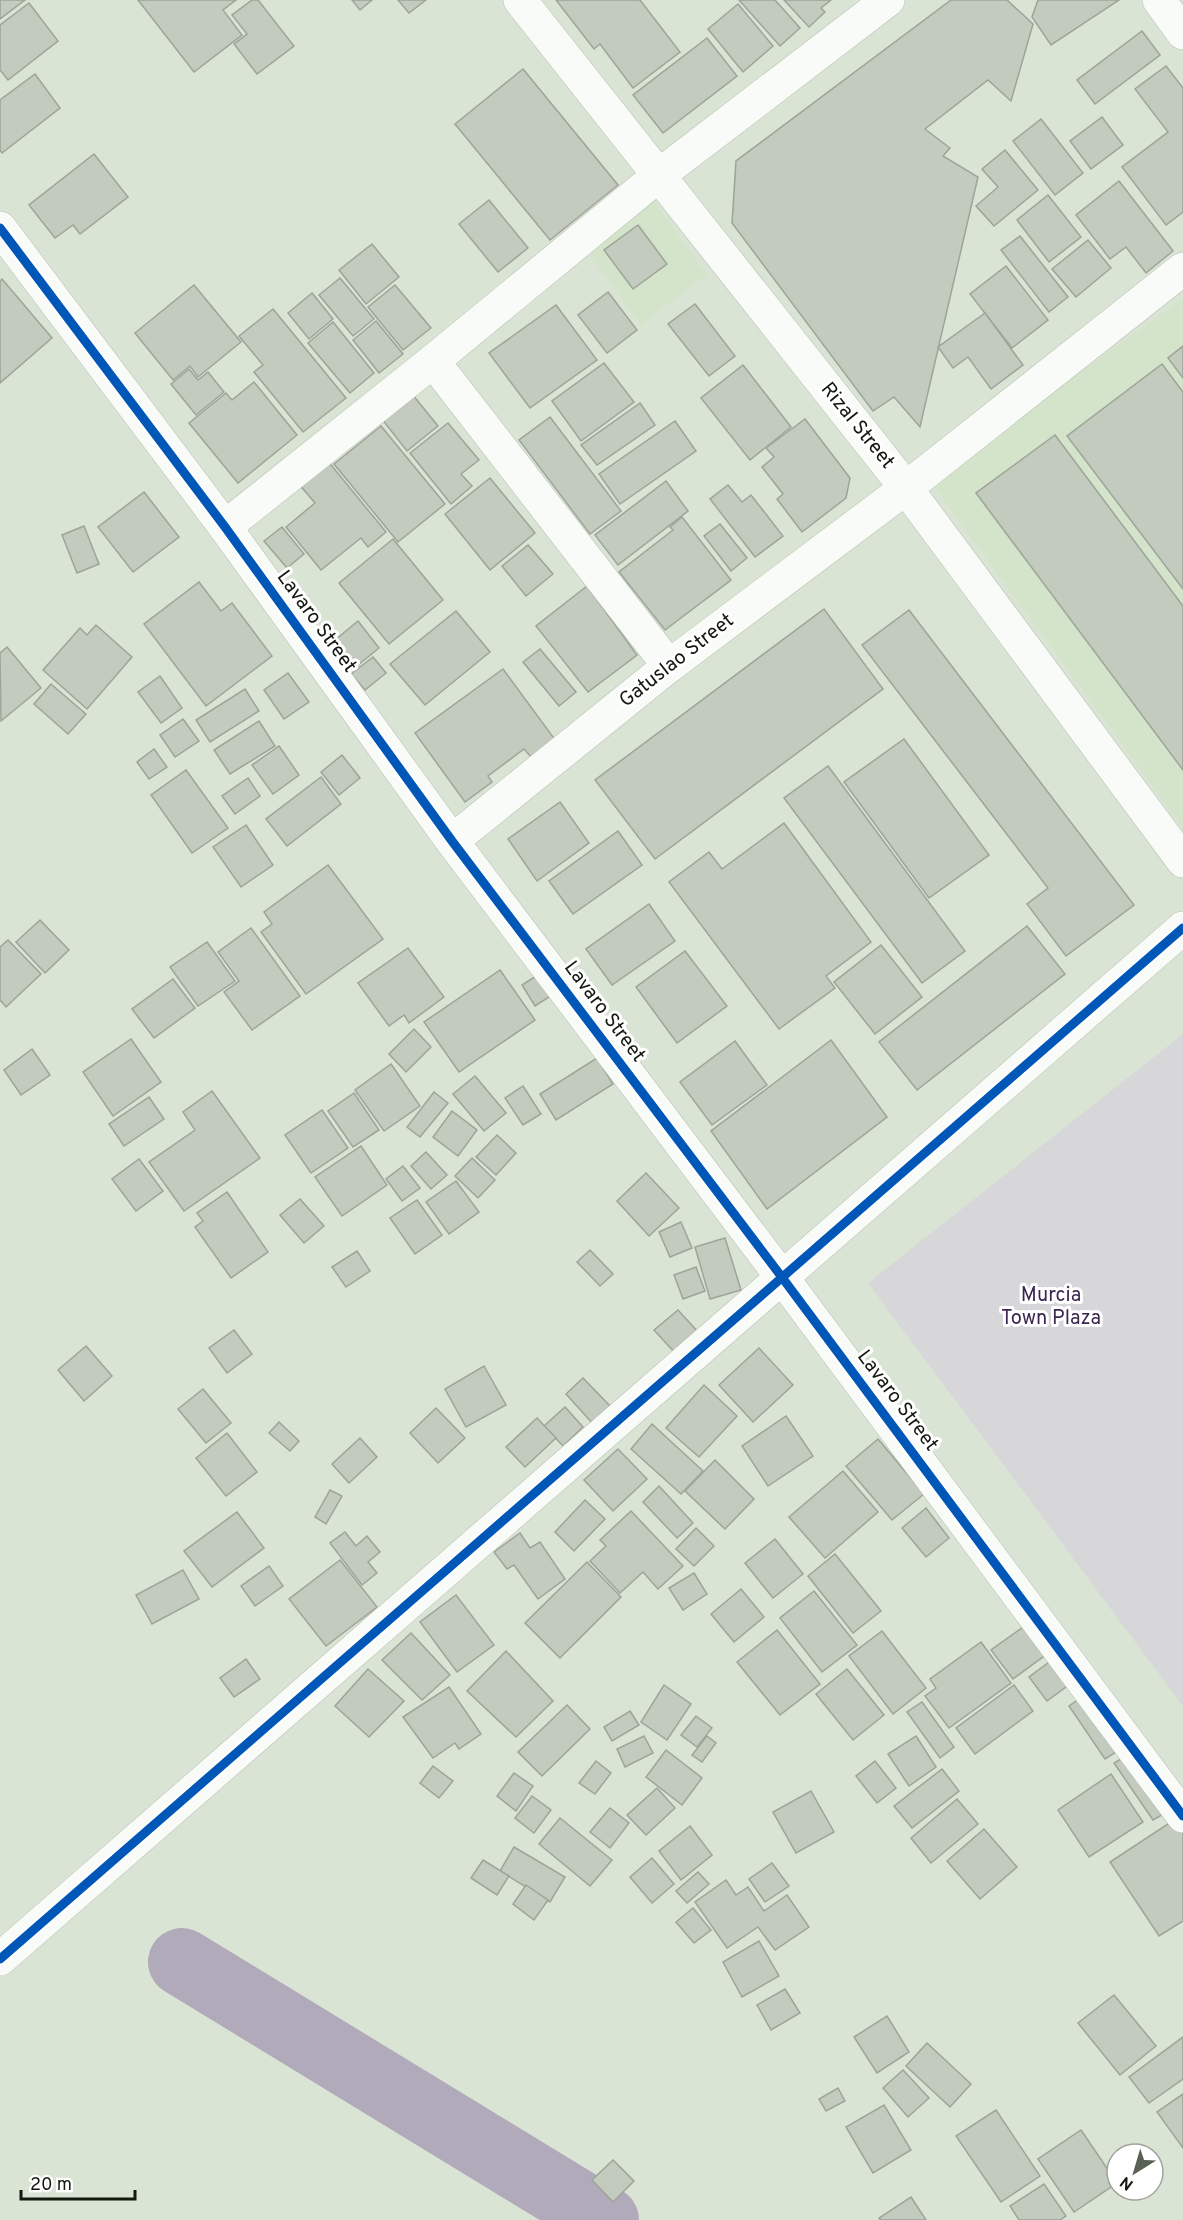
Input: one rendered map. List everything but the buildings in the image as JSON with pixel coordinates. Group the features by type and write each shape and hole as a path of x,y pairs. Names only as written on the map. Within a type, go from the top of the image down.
{"street":[{"name":"Rizal Street","path":"520,0 906,488 1183,861"},
{"path":"225,527 433,361 658,176 888,0"},
{"path":"1159,0 1183,33"},
{"name":"Lavaro Street","path":"0,228 225,527 452,840 782,1276 1183,1816"},
{"name":"Gatuslao Street","path":"452,840 669,666 906,488 1183,269"},
{"path":"433,361 669,666"},
{"path":"0,1959 1183,928"}],"shaded area":[{"path":"653,200 707,275 641,325 586,250"},
{"path":"1183,298 1183,828 930,481"}],"green space":[{"name":"Murcia Town Plaza","path":"1183,1034 1183,1706 868,1283"}],"waterway":[{"path":"182,1962 605,2220"}],"cycle path":[{"path":"0,228 225,527 452,841 781,1276 1183,1816"},
{"path":"0,1959 1183,928"}]}
